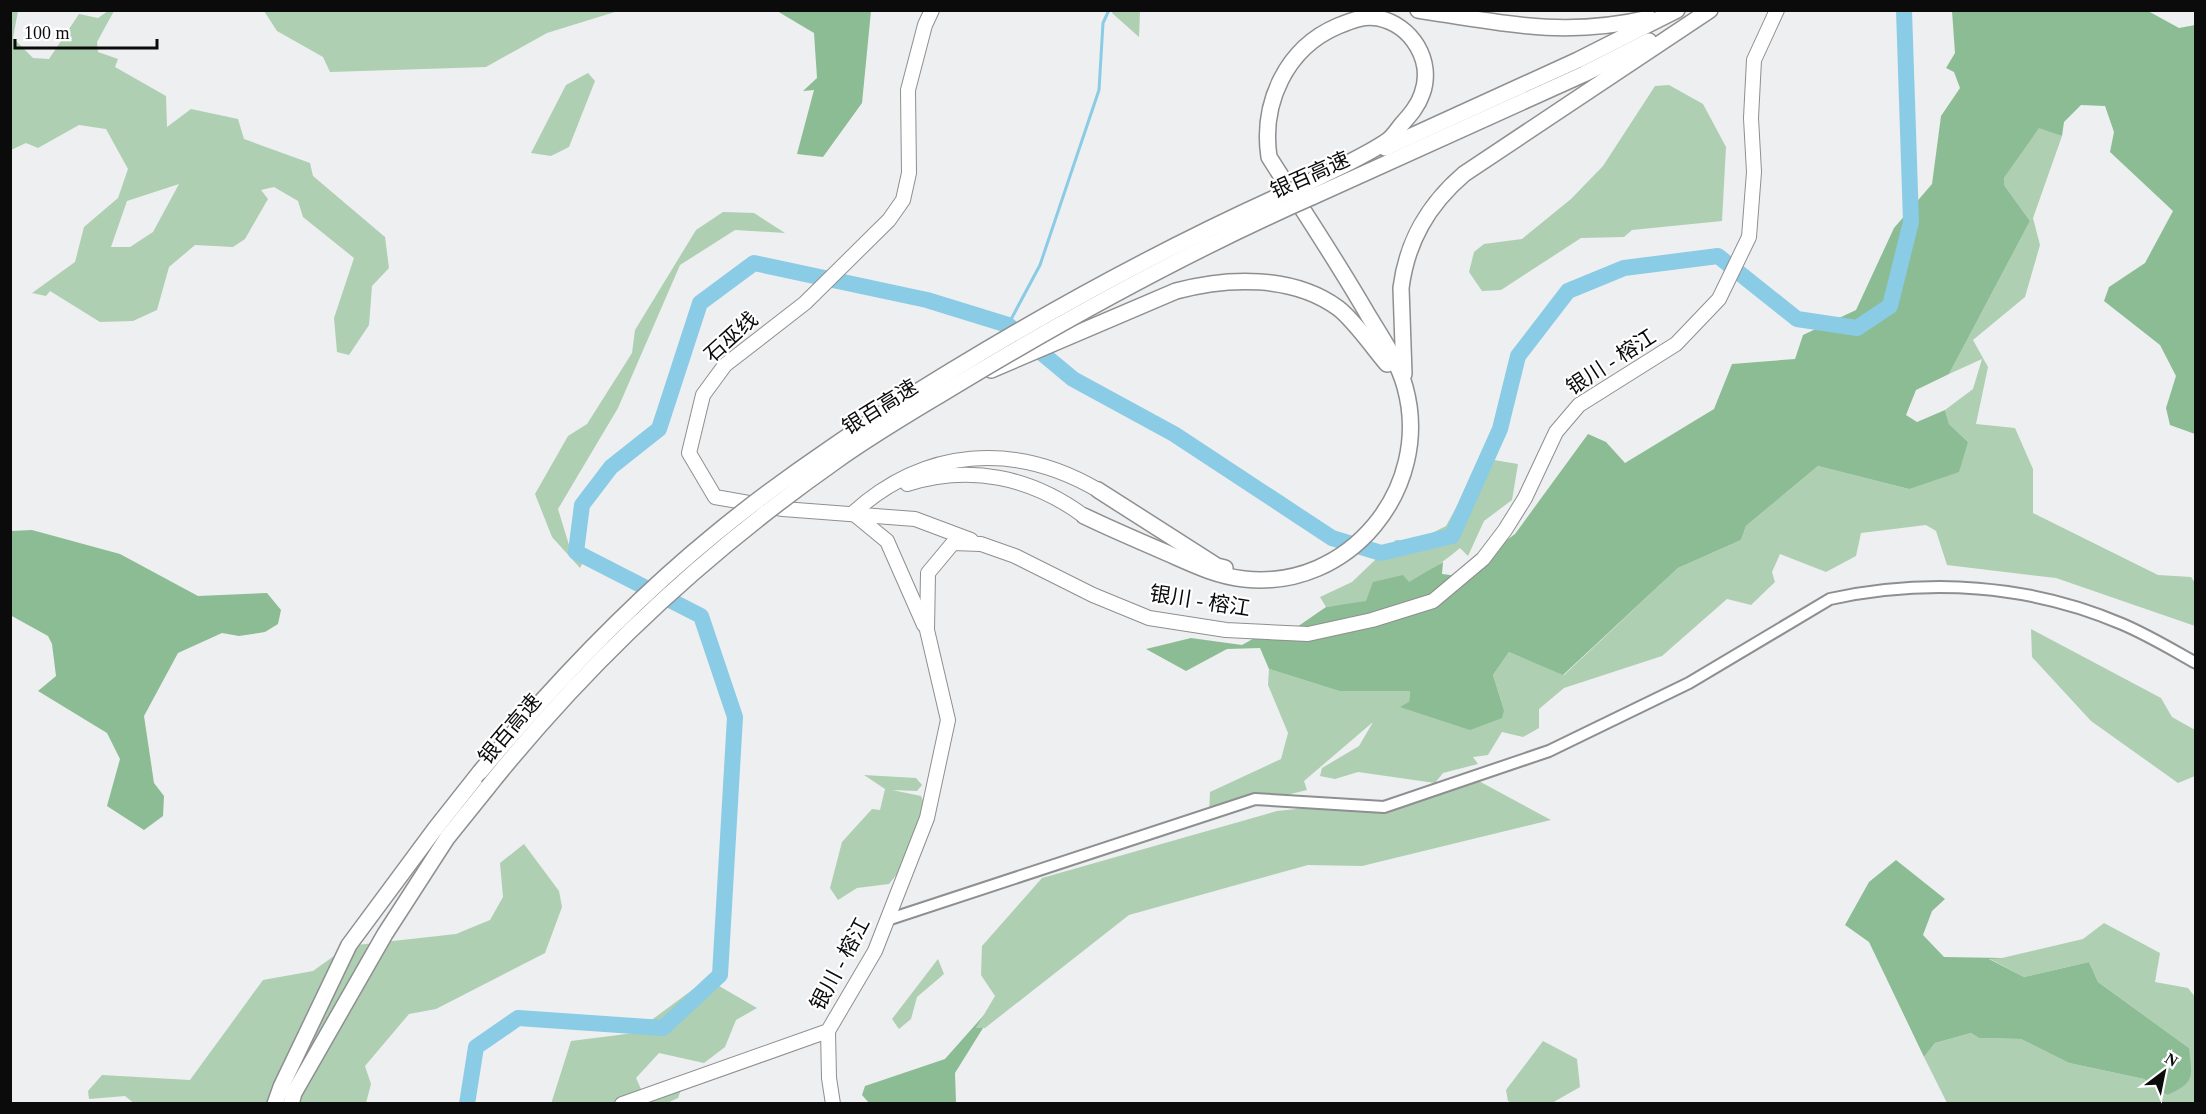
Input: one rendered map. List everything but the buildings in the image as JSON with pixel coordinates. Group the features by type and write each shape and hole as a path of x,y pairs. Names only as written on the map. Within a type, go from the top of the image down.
{"highway":[{"name":"石巫线","path":"853,513 783,509 715,497 689,453 703,395 725,365 805,303 889,220 903,200 909,173 908,90 925,25 932,10"},
{"path":"1356,10 1319,26 1298,42 1281,62 1269,84 1263,102 1259,121 1259,147 1260,160 1340,284 1387,364 1400,401 1402,439 1394,478 1385,506"},
{"path":"1418,10 1516,26 1554,29 1611,26 1649,18 1671,10"},
{"name":"银百高速","path":"291,1104 294,1093 385,934 447,838 522,745 585,675 688,577 798,488 876,434 957,384 1125,287 1309,190 1677,10"},
{"path":"853,513 877,497 904,485 933,477 962,474 995,476 1027,484 1056,498 1083,516 1214,574 1230,578 1260,580 1291,577 1313,570 1370,533 1402,481 1409,453 1411,426 1405,386 1401,288 1416,233 1441,195 1464,174 1710,10"},
{"name":"银百高速","path":"275,1104 349,945 435,829 480,772 558,682 642,597 723,527 819,455 898,402 1054,309 1166,249 1584,74 1710,10"},
{"name":"银川 - 榕江","path":"622,1104 828,1031 875,951 927,818 948,720 927,630 928,573 953,543 981,544 1015,556 1093,595 1149,618 1226,630 1308,634 1372,620 1433,601 1483,559 1525,498 1556,432 1578,405 1676,344 1719,299 1749,237 1755,172 1751,118 1754,60 1777,10"},
{"path":"1309,190 1388,140 1420,100 1426,76 1421,53 1412,38 1393,23 1377,17 1357,19 1323,33 1304,48 1288,66 1276,88 1269,110 1267,135 1269,157 1348,280 1395,360 1405,386"},
{"path":"957,384 1176,291 1208,284 1239,282 1289,287 1320,297 1340,310 1387,364"},
{"path":"853,513 878,492 907,476 938,464 971,458 1004,458 1037,463 1068,474 1098,490 1217,566 1246,571 1275,571 1332,557"},
{"path":"853,513 915,519 981,544"},
{"path":"853,513 887,541 927,630"},
{"path":"828,1031 829,1078 833,1104"}],"street":[{"path":"887,920 1255,799 1384,807 1527,759 1550,751 1689,683 1830,599 1854,594 1902,588 1951,587 2026,595 2074,607 2114,621 2152,638 2196,663"}],"green space":[{"path":"11,10 18,11 13,38 33,58 49,59 79,14 98,18 108,11 114,11 97,42 98,52 118,59 115,67 166,96 167,127 191,109 238,119 244,139 310,163 313,176 385,237 389,268 372,286 369,325 349,355 337,352 334,318 354,258 303,217 298,201 274,187 261,190 268,199 245,239 233,247 195,245 169,267 157,310 133,321 100,322 50,291 46,296 32,293 75,262 84,227 118,198 128,169 106,129 79,125 38,148 26,143 11,150","holes":["179,184 153,232 130,247 111,247 127,201"]},
{"path":"264,11 618,11 547,33 486,67 330,72 323,57 277,31"},
{"path":"777,11 871,11 862,103 823,157 797,154 814,90 803,91 817,78 814,33"},
{"path":"1113,11 1140,11 1139,37 1112,13"},
{"path":"1952,11 2148,11 2179,28 2195,25 2195,434 2170,425 2166,408 2176,376 2160,345 2104,301 2109,287 2145,263 2173,211 2110,152 2114,132 2105,106 2081,105 2064,122 2062,136 2039,128 2004,178 2004,185 2030,221 1949,374 1916,390 1906,415 1917,422 1945,410 1949,424 1968,442 1959,472 1909,489 1818,466 1746,526 1741,540 1678,568 1563,675 1509,652 1493,675 1504,710 1502,718 1470,730 1400,707 1409,702 1410,691 1339,691 1269,669 1260,648 1227,649 1186,671 1146,649 1191,638 1242,645 1258,636 1281,638 1326,607 1366,601 1373,582 1403,575 1409,582 1443,562 1442,574 1458,576 1515,534 1588,434 1606,442 1625,463 1714,409 1732,364 1795,359 1803,335 1856,310 1894,228 1932,184 1941,116 1960,88 1954,72 1946,68 1955,53"},
{"path":"588,73 595,81 569,147 551,156 531,153 566,85"},
{"path":"1669,85 1703,104 1726,147 1722,221 1632,230 1624,237 1581,238 1501,290 1482,291 1469,272 1474,252 1484,244 1522,239 1571,199 1603,166 1655,86"},
{"path":"2039,127 2062,136 2033,218 2040,245 2025,297 1973,340 1988,367 1976,424 2015,428 2033,469 2033,513 2158,575 2191,577 2195,583 2195,626 2056,578 1947,565 1936,531 1926,525 1861,533 1856,556 1826,572 1780,554 1772,572 1775,582 1751,605 1727,599 1662,656 1564,688 1539,709 1539,728 1523,737 1502,732 1488,755 1473,757 1478,764 1443,773 1435,783 1358,772 1335,779 1320,776 1322,768 1359,746 1373,722 1304,781 1307,790 1209,814 1210,792 1281,759 1288,733 1268,685 1269,669 1339,691 1410,691 1409,702 1504,710 1493,675 1509,652 1564,675 1678,568 1741,540 1746,526 1818,466 1909,489 1968,442 1949,424 1945,410 1973,389 1982,359 1949,374 2030,221 2004,185 2004,178"},
{"path":"723,212 754,213 785,233 735,230 680,265 618,408 558,509 569,545 584,560 580,568 552,537 535,494 568,436 587,424 632,353 635,330 696,230"},
{"path":"1488,459 1518,464 1512,500 1484,521 1468,556 1460,548 1428,572 1392,591 1362,602 1326,607 1320,597 1352,582 1396,540 1416,541 1446,526 1476,472 1489,467"},
{"path":"32,530 120,554 198,596 267,593 281,610 278,624 265,632 239,636 222,633 178,653 144,716 154,783 164,796 163,816 144,830 107,806 120,759 107,733 38,691 56,676 52,644 48,636 10,615 11,531"},
{"path":"2031,629 2161,698 2172,717 2195,730 2195,776 2178,783 2091,721 2032,657"},
{"path":"864,775 916,778 922,785 917,791 892,790 921,796 925,805 904,875 898,873 889,884 857,888 838,900 830,888 842,842 872,809 880,810 885,789"},
{"path":"1475,779 1551,820 1362,866 1308,865 1129,915 985,1028 976,1028 995,996 981,975 982,946 1042,878 1277,811 1442,794"},
{"path":"524,844 559,891 562,907 545,953 436,1009 409,1014 365,1066 371,1084 366,1103 135,1104 125,1096 89,1099 88,1091 102,1075 190,1080 263,980 313,971 348,946 456,934 490,920 503,897 500,863"},
{"path":"1896,860 1945,899 1932,911 1923,935 1944,957 2002,958 1989,959 2024,977 2089,962 2098,982 2189,1048 2191,1072 2187,1082 2167,1095 2144,1079 2069,1063 2021,1039 1979,1038 1971,1033 1935,1043 1924,1057 1869,942 1845,925 1869,882"},
{"path":"2104,923 2160,953 2155,982 2188,988 2195,997 2195,1103 1947,1103 1924,1057 1935,1043 1971,1033 1979,1038 2021,1039 2069,1063 2144,1079 2167,1095 2189,1048 2098,982 2089,962 2024,977 1988,958 2002,958 2083,939"},
{"path":"938,959 944,974 917,997 911,1019 899,1029 892,1019"},
{"path":"707,979 757,1008 736,1020 725,1047 704,1063 659,1053 636,1078 645,1098 681,1090 678,1098 665,1104 551,1104 571,1041 634,1033"},
{"path":"984,1015 976,1028 983,1028 955,1073 956,1103 869,1103 862,1095 865,1086 945,1059"},
{"path":"1543,1041 1577,1059 1580,1087 1552,1103 1508,1101 1506,1090"}],"waterway":[{"path":"1008,325 1040,265 1099,90 1103,23 1109,10"},
{"path":"467,1104 476,1047 518,1018 663,1028 720,975 735,717 701,616 576,552 582,505 611,467 659,429 700,303 754,263 927,300 1008,325 1073,379 1174,434 1332,538 1381,553 1452,536 1500,429 1518,356 1568,291 1624,268 1718,256 1797,319 1857,328 1890,306 1911,222 1904,10"}]}
